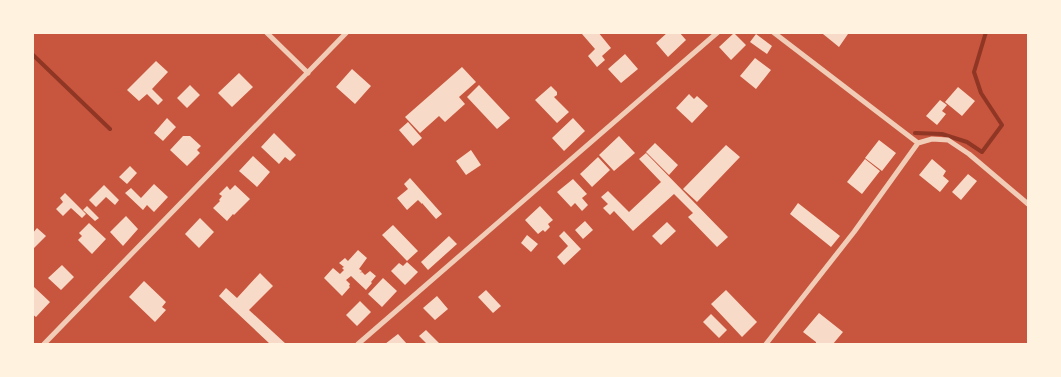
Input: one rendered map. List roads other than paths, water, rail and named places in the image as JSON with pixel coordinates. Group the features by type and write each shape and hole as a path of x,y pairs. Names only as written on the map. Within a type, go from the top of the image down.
{"street":[{"path":"266,32 308,73"},
{"path":"44,344 347,32"},
{"path":"358,344 718,32"},
{"path":"773,32 918,143"},
{"path":"766,344 854,232 918,143 932,139 948,140 969,154 1028,204"}],"waterway":[{"path":"915,133 942,134 967,142 982,152 1002,125 981,93 974,72 986,32"},
{"path":"32,54 110,129"}]}
